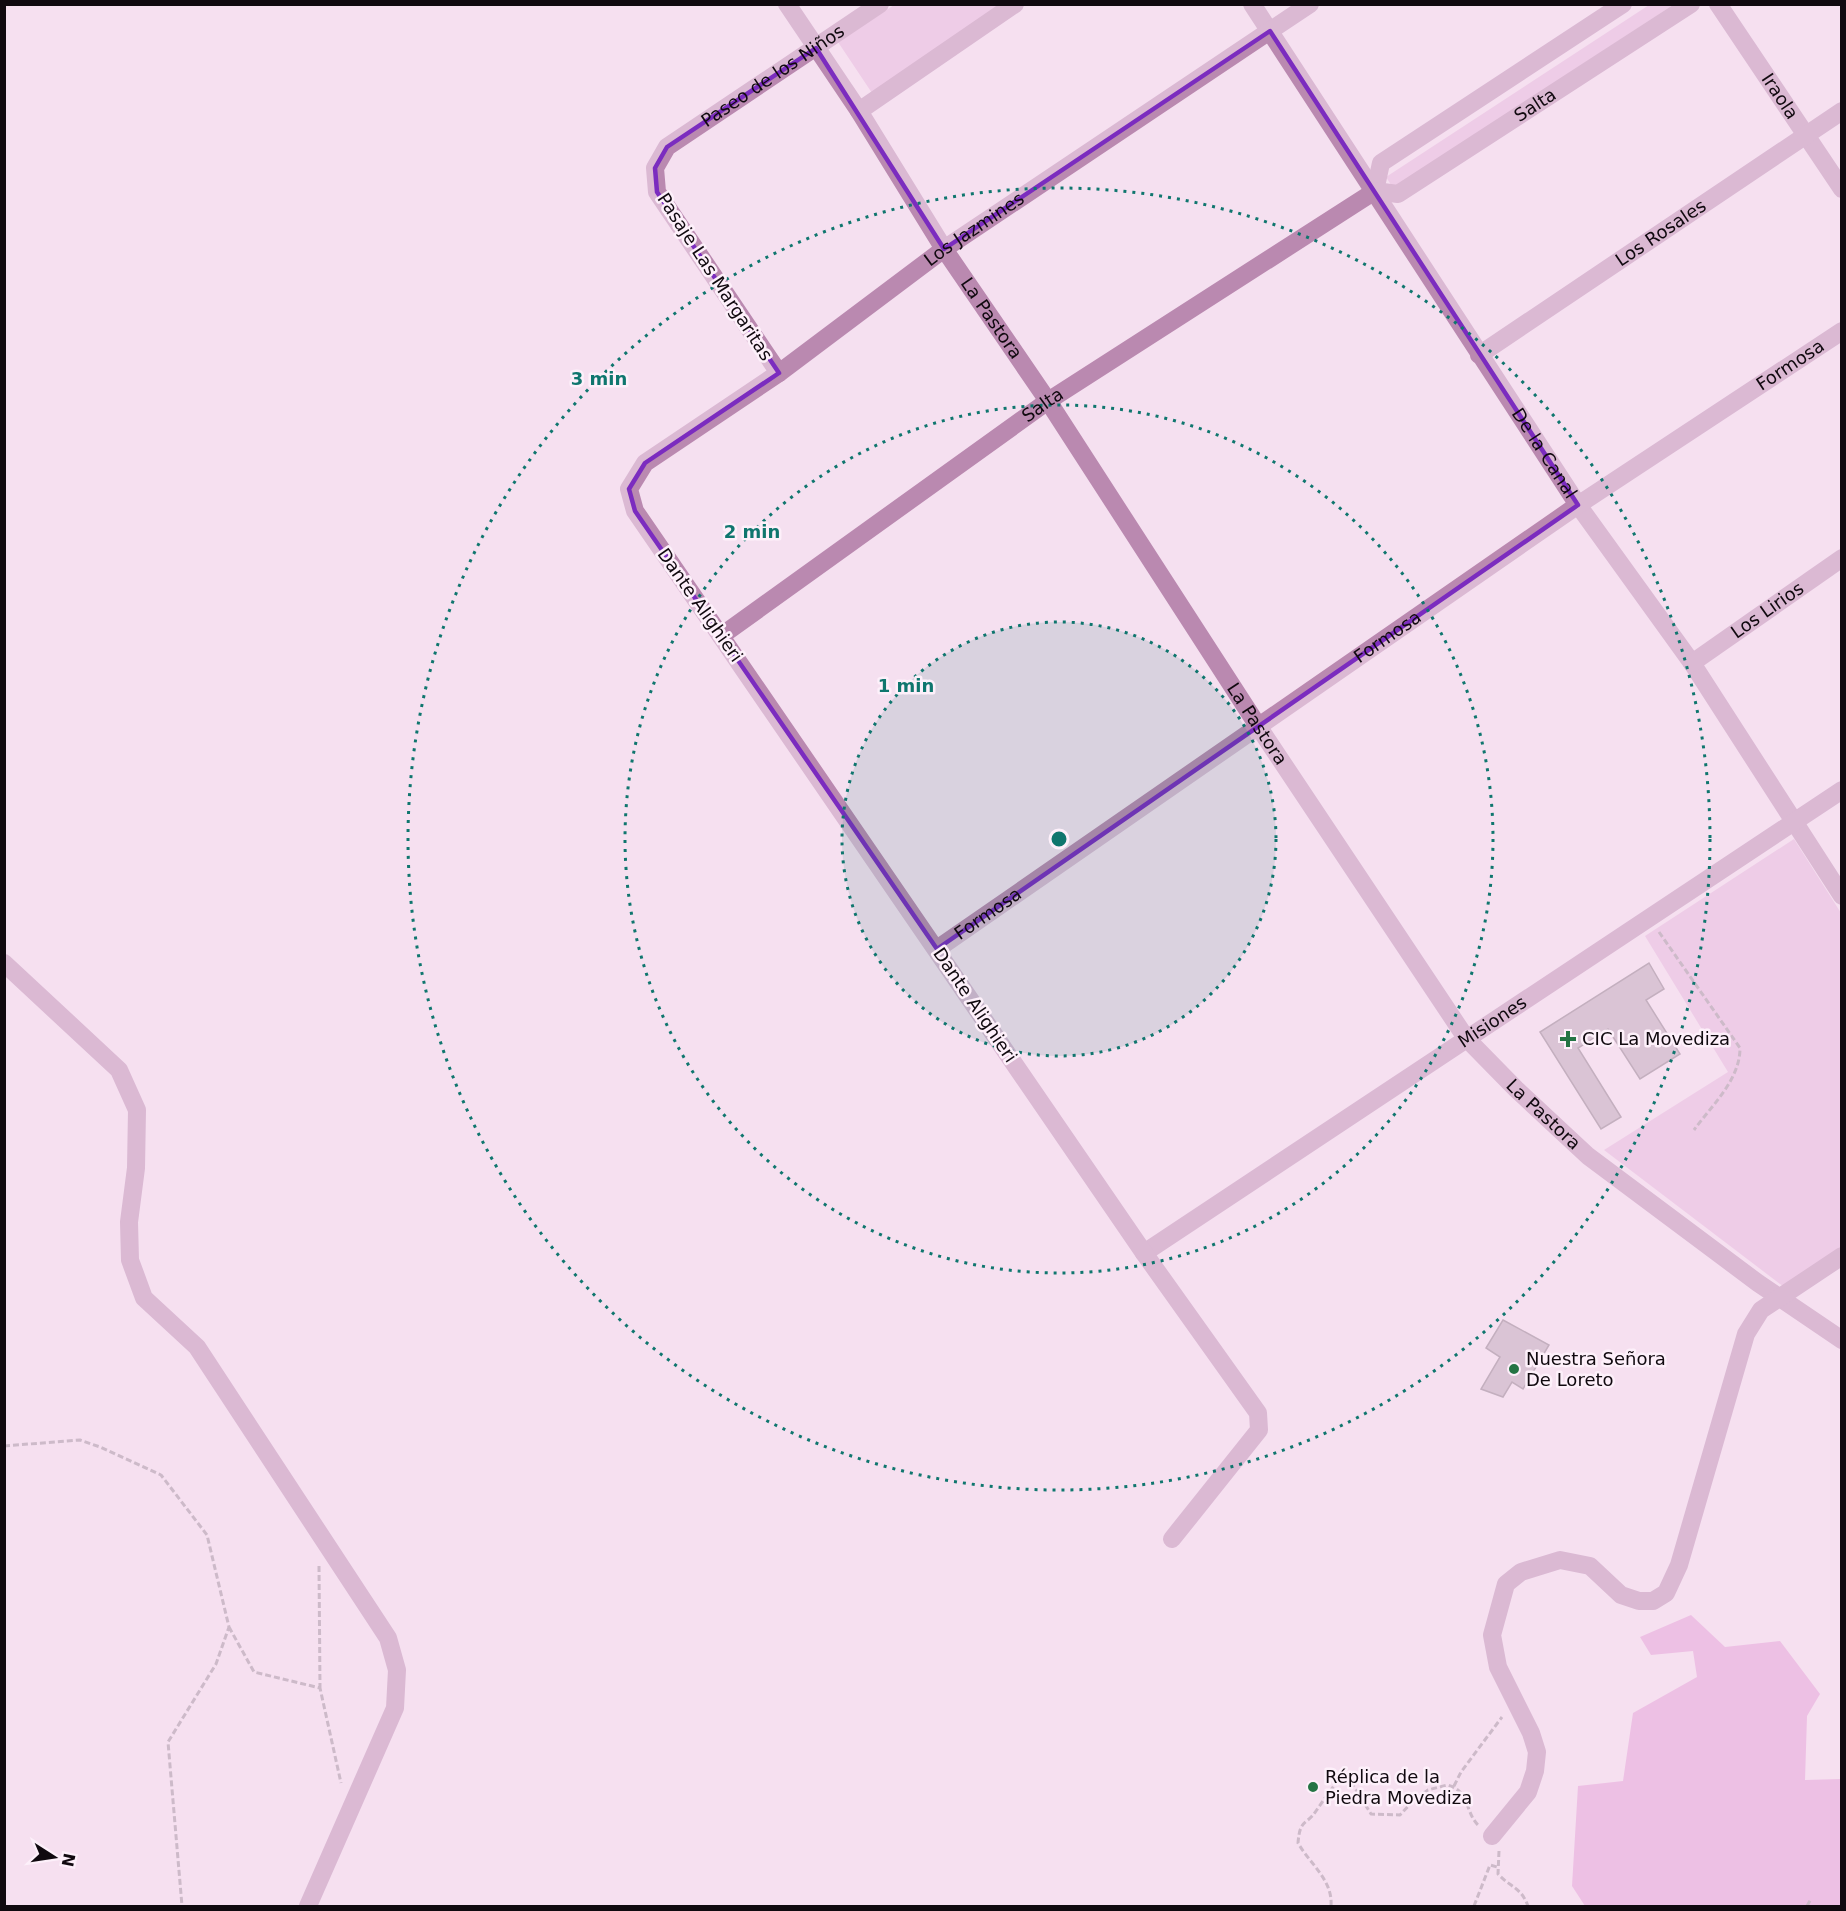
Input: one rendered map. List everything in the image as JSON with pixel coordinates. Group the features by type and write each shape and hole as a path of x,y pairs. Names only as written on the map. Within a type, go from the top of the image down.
{"street":[{"name":"La Pastora","path":"787,4 859,111 944,249 1048,401 1258,726 1466,1038 1516,1089 1588,1156 1842,1340"},
{"name":"Paseo de los Niños","path":"667,147 880,4"},
{"path":"859,111 1016,4"},
{"name":"De la Canal","path":"1252,4 1578,505 1692,663 1842,896"},
{"name":"Los Jazmines","path":"645,463 779,373 944,249 1310,4"},
{"name":"Salta","path":"1375,191 1381,163 1623,4"},
{"name":"Salta","path":"721,636 1048,401 1375,191 1398,194 1691,4"},
{"name":"Iraola","path":"1718,4 1842,189"},
{"name":"Los Rosales","path":"1479,355 1842,111"},
{"name":"Pasaje Las Margaritas","path":"667,147 655,168 657,192 779,373"},
{"name":"Formosa","path":"937,949 1578,505 1842,331"},
{"name":"Dante Alighieri","path":"645,463 629,489 635,511 1144,1253 1258,1413 1259,1430 1172,1539"},
{"name":"Los Lirios","path":"1692,663 1842,558"},
{"name":"Misiones","path":"1144,1253 1842,790"},
{"path":"4,963 119,1070 137,1110 136,1168 129,1222 129,1260 144,1298 197,1347 388,1638 397,1670 395,1708 308,1906"},
{"path":"1492,1836 1528,1792 1535,1771 1537,1752 1531,1733 1498,1668 1492,1635 1506,1584 1521,1572 1560,1560 1590,1566 1622,1595 1639,1601 1653,1601 1666,1593 1679,1564 1746,1334 1761,1310 1842,1256"}],"path":[{"path":"1649,918 1740,1048 1736,1074 1694,1130"},
{"path":"4,1446 80,1440 160,1475 207,1535 230,1627 254,1672 320,1688"},
{"path":"319,1533 320,1688 348,1815"},
{"path":"182,1906 168,1742 216,1664 230,1627"},
{"path":"1454,1786 1485,1738 1515,1701"},
{"path":"1331,1906 1332,1897 1327,1883 1298,1843 1299,1831 1304,1820 1315,1813 1344,1772 1371,1814 1400,1815 1428,1790 1447,1785 1454,1786 1468,1800 1477,1824 1492,1836 1500,1854 1497,1867 1503,1879 1524,1894 1528,1906"},
{"path":"1474,1906 1486,1871 1490,1865 1497,1867"},
{"path":"1807,1906 1811,1899"}],"highlighted area":[{"path":"1270,31 1578,505 937,949 635,511 629,489 645,463 779,373 657,192 655,168 667,147 816,48 944,249"}],"shaded area":[{"path":"894,5 1002,5 872,93 838,42"},
{"path":"1649,5 1673,5 1393,188 1386,177"},
{"path":"1794,839 1841,913 1841,1247 1784,1287 1604,1150 1728,1072 1645,936"},
{"path":"1691,1615 1725,1647 1780,1641 1820,1694 1807,1716 1805,1780 1841,1779 1841,1906 1585,1906 1572,1886 1578,1786 1623,1781 1633,1713 1697,1677 1693,1651 1651,1655 1640,1637"}],"building":[{"name":"CIC La Movediza","path":"1649,963 1664,989 1646,1000 1680,1054 1640,1079 1608,1029 1578,1048 1621,1117 1601,1129 1540,1032"},
{"name":"Nuestra Señora De Loreto","path":"1503,1320 1549,1345 1523,1389 1512,1382 1503,1397 1481,1389 1500,1357 1486,1348"}],"place":[{"name":"CIC La Movediza","path":"1568,1039"},
{"name":"Nuestra Señora De Loreto","path":"1514,1369"},
{"name":"Réplica de la Piedra Movediza","path":"1313,1787"}]}
